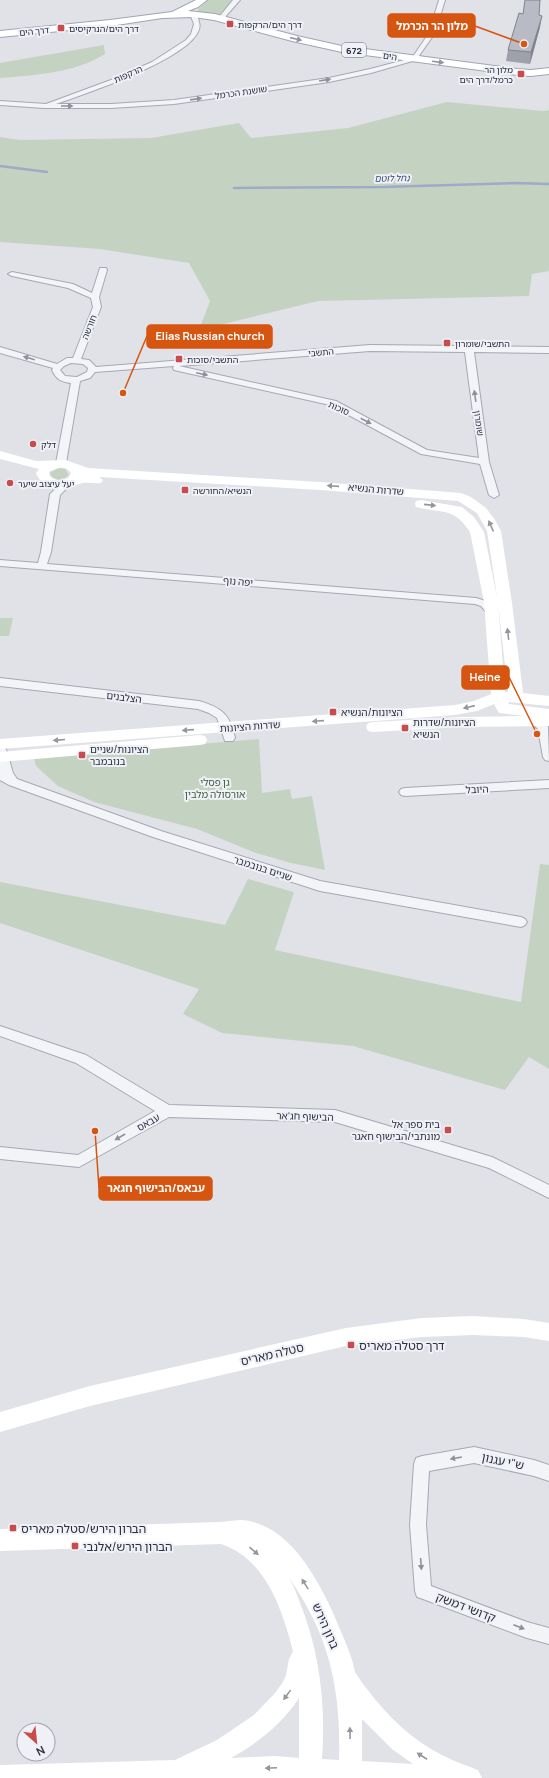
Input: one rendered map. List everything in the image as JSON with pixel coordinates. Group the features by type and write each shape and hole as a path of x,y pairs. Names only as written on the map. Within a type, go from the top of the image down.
{"main road":[{"name":"הים","path":"162,15 197,11 209,16 342,48 517,72 531,73 549,70"},
{"name":"דרך הים","path":"0,34 110,23 162,15"}],"street":[{"path":"223,19 223,16 237,0"},
{"path":"414,59 432,33 442,0"},
{"name":"הרקפות","path":"44,106 154,63 191,38 196,30 197,11"},
{"name":"שושנת הכרמל","path":"0,103 44,106 111,106 174,102 328,80 371,71 414,59"},
{"name":"חורשה","path":"76,360 97,307 96,297 104,270"},
{"path":"12,274 70,286 96,297"},
{"name":"התשבי","path":"93,370 164,366 370,348 549,350"},
{"path":"0,350 58,367"},
{"name":"שומרון","path":"469,350 484,462 494,495"},
{"path":"76,360 90,364 93,370 85,378 76,380 70,380 60,376 56,370 58,367 65,362 76,360"},
{"name":"סוכות","path":"164,366 333,403 424,452 484,462"},
{"path":"55,494 43,472 56,464 76,380"},
{"path":"0,456 36,464 56,464"},
{"path":"0,464 32,472 46,480"},
{"name":"שדרות הנשיא","path":"56,464 69,464 86,472 321,485 461,497 468,500 481,510 494,531 516,697"},
{"path":"42,565 46,552 55,494 77,475 75,468"},
{"name":"שדרות הנשיא","path":"46,480 57,484 84,479 408,502 448,508 464,515 474,526 477,532 489,593 501,703"},
{"name":"יפה נוף","path":"0,563 42,565 476,601 485,604 491,611"},
{"path":"476,601 485,598 489,593"},
{"path":"513,673 530,691 549,701"},
{"name":"הצלבנים","path":"0,682 199,706 212,709 220,714 226,722 228,732"},
{"path":"462,722 490,715 501,703 516,697 549,701"},
{"path":"501,703 549,714"},
{"name":"שדרות הציונות","path":"1,752 455,710 501,703"},
{"path":"462,722 542,722 549,756"},
{"name":"שדרות הציונות","path":"228,732 462,722"},
{"path":"1,752 6,772 13,782"},
{"name":"שניים בנובמבר","path":"0,775 13,782 157,834 320,886 521,922"},
{"name":"היובל","path":"405,792 549,784"},
{"name":"עבאס","path":"0,1031 81,1059 166,1111 80,1160 0,1153"},
{"name":"הבישוף חג'אר","path":"166,1111 335,1116 492,1163 549,1192"},
{"name":"סטלה מאריס","path":"0,1422 90,1396 346,1336 388,1330 478,1326 526,1328 549,1332"},
{"name":"ש\"י עגנון","path":"418,1525 422,1464 474,1455 534,1468 549,1473"},
{"name":"קדושי דמשק","path":"418,1525 423,1591 527,1630 549,1636"},
{"name":"ברון הירש","path":"0,1540 220,1533 236,1530 247,1530 262,1535 275,1544 289,1560 313,1597 330,1629 345,1675 349,1700 350,1775"},
{"name":"ברון הירש","path":"220,1533 246,1543 260,1556 275,1574 293,1609 303,1646 309,1692 309,1773"},
{"path":"172,1772 221,1752 246,1736 266,1720 290,1692 297,1677 303,1646"},
{"path":"345,1675 366,1707 386,1729 411,1749 433,1763 455,1774 470,1778"},
{"path":"0,1777 276,1768 309,1773 452,1778"}],"green space":[{"path":"208,0 232,0 220,14 198,13 198,9"},
{"path":"104,45 105,54 81,65 54,72 0,78 0,63"},
{"path":"447,102 543,111 549,110 549,271 532,274 529,296 318,301 199,330 210,301 189,263 100,249 0,242 0,137 20,140 151,138 239,123 251,138 348,128"},
{"path":"58,468 65,469 69,475 62,480 52,478 50,473"},
{"path":"0,618 13,618 9,636 0,636"},
{"name":"גן פסלי אורסולה מלבין","path":"259,739 262,793 290,789 292,799 312,796 325,870 291,863 256,853 197,829 94,802 58,786 36,766 34,758"},
{"path":"540,864 549,865 549,1069 529,1057 505,1090 353,1046 222,1033 183,1014 199,989 0,923 0,882 225,925 248,879 294,892 275,950 521,1002"}],"building":[{"path":"525,0 540,0 539,15 542,16 531,52 508,50 519,13 523,14"}],"waterway":[{"name":"נחל לוטם","path":"0,166 47,172"},
{"name":"נחל לוטם","path":"234,188 383,187 516,183 549,184"}],"place":[{"name":"דרך הים/הרקפות","path":"230,24"},
{"name":"דרך הים/הנרקיסים","path":"61,28"},
{"name":"מלון הר הכרמל","path":"524,44"},
{"name":"מלון הר כרמל/דרך הים","path":"521,74"},
{"name":"התשבי/שומרון","path":"447,343"},
{"name":"התשבי/סוכות","path":"179,359"},
{"name":"Elias Russian church","path":"123,393"},
{"name":"דלק","path":"33,444"},
{"name":"יעל עיצוב שיער","path":"10,483"},
{"name":"הנשיא/החורשה","path":"185,490"},
{"name":"הציונות/הנשיא","path":"333,712"},
{"name":"הציונות/שדרות הנשיא","path":"405,728"},
{"name":"Heine","path":"537,734"},
{"name":"הציונות/שניים בנובמבר","path":"82,755"},
{"name":"בית ספר אל מונתבי/הבישוף חאגר","path":"448,1130"},
{"name":"עבאס/הבישוף חגאר","path":"95,1131"},
{"name":"דרך סטלה מאריס","path":"351,1345"},
{"name":"הברון הירש/סטלה מאריס","path":"13,1528"},
{"name":"הברון הירש/אלנבי","path":"75,1546"}]}
